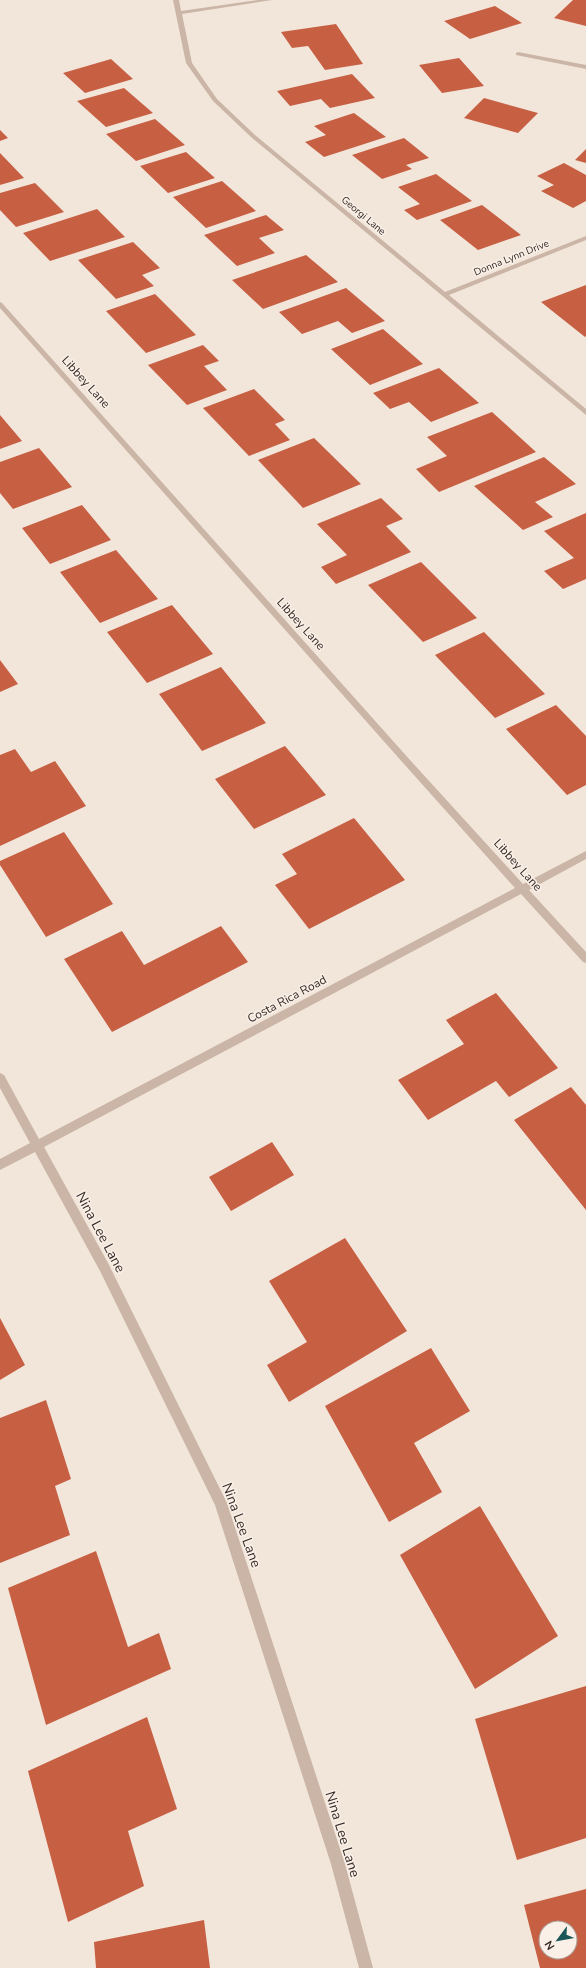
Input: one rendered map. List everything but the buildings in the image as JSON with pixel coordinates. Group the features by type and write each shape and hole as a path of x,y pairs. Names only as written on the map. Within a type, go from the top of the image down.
{"street":[{"name":"Georgi Lane","path":"176,0 189,63 215,100 253,136 586,413"},
{"path":"178,13 269,0"},
{"path":"518,54 586,67"},
{"name":"Donna Lynn Drive","path":"444,295 586,238"},
{"name":"Libbey Lane","path":"0,304 402,756 586,959"},
{"name":"Costa Rica Road","path":"0,1165 586,855"},
{"name":"Nina Lee Lane","path":"0,1078 104,1266 221,1503 338,1864 366,1968"}]}
